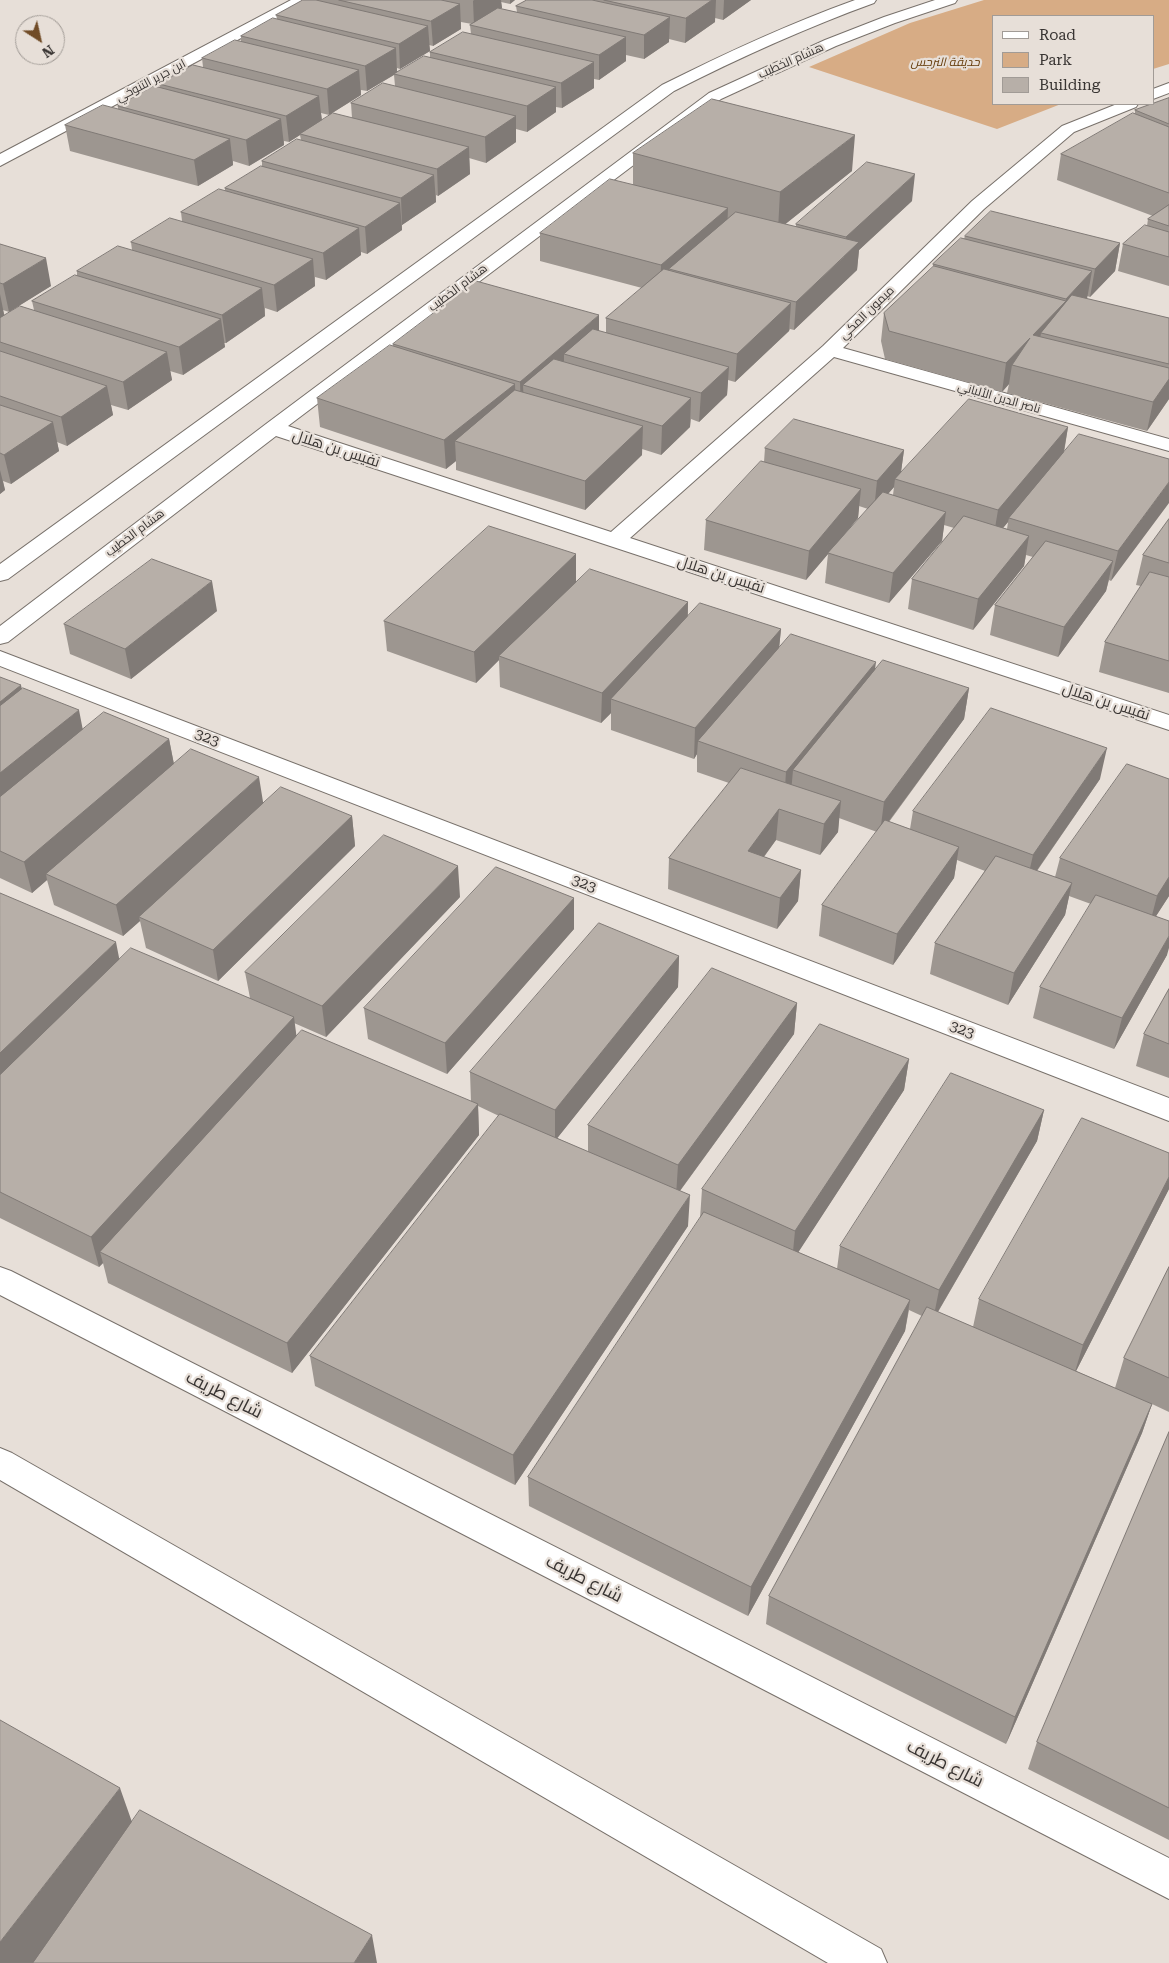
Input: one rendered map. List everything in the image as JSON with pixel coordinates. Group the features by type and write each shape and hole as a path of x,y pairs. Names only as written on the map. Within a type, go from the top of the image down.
{"street":[{"name":"ابن جرير التنوخي","path":"0,161 302,0"},
{"name":"هشام الخطيب","path":"0,574 668,88 810,20 869,0"},
{"name":"هشام الخطيب","path":"0,637 273,428 715,96 792,59 869,27 950,0"},
{"path":"1154,94 1169,88"},
{"name":"ميمون المكي","path":"615,540 830,350 978,205 1068,129 1128,105"},
{"path":"487,218 534,231"},
{"name":"ناصر الدين الألباني","path":"830,350 1169,445"},
{"name":"نفيس بن هلال","path":"273,428 1169,723"},
{"name":"323","path":"0,658 1169,1110"},
{"name":"شارع طريف","path":"0,1280 1169,1879"},
{"path":"0,1463 867,1963"}],"green space":[{"name":"حديقة النرجس","path":"984,0 1169,0 1169,64 1154,69 1154,15 992,15 992,105 1058,105 997,129 809,67 910,23"}],"building":[{"path":"303,0 316,0 428,26 399,44 276,15"},
{"path":"339,0 441,0 460,4 431,21"},
{"path":"527,0 592,0 670,17 644,35 516,6"},
{"path":"604,0 712,0 686,18"},
{"path":"498,8 626,37 599,55 470,25"},
{"path":"273,18 396,48 365,66 241,36"},
{"path":"463,32 594,62 561,83 430,52"},
{"path":"235,40 359,70 327,89 202,58"},
{"path":"424,56 556,87 527,106 394,74"},
{"path":"193,65 319,96 286,116 159,84"},
{"path":"383,83 516,116 485,137 351,103"},
{"path":"154,86 281,119 246,140 118,106"},
{"path":"1169,98 1169,124 1135,110 1154,105 1154,103"},
{"path":"712,99 855,135 780,192 633,153"},
{"path":"103,105 230,139 194,160 65,125"},
{"path":"333,113 469,147 437,169 300,134"},
{"path":"1133,113 1169,127 1169,193 1061,154"},
{"path":"297,139 434,175 401,198 262,161"},
{"path":"867,162 915,174 846,237 796,224"},
{"path":"261,166 400,203 365,227 225,188"},
{"path":"610,179 728,208 661,265 540,233"},
{"path":"219,189 359,228 323,253 181,212"},
{"path":"1169,205 1169,226 1148,219"},
{"path":"991,211 1120,243 1095,269 965,236"},
{"path":"736,212 859,242 796,302 669,269"},
{"path":"170,218 313,259 274,285 131,242"},
{"path":"1145,225 1169,232 1169,257 1123,244"},
{"path":"961,238 1092,271 1066,299 933,264"},
{"path":"0,244 46,258 3,284 0,283"},
{"path":"118,246 262,288 222,315 77,271"},
{"path":"934,266 1066,301 1033,335 1169,368 1169,379 1153,402 1012,365 1030,338 1006,363 889,331 884,313"},
{"path":"664,269 791,303 737,354 606,318"},
{"path":"75,275 221,319 179,347 32,301"},
{"path":"476,281 599,315 520,382 393,344"},
{"path":"1072,295 1169,318 1169,364 1041,333"},
{"path":"20,306 167,352 123,382 0,342 0,318"},
{"path":"593,329 729,367 701,393 564,354"},
{"path":"390,345 515,384 444,440 317,398"},
{"path":"0,351 107,386 61,417 0,396"},
{"path":"554,359 691,398 662,426 523,385"},
{"path":"515,390 643,426 585,481 455,441"},
{"path":"969,399 1068,427 998,510 895,479"},
{"path":"0,405 53,422 4,455 0,453"},
{"path":"794,419 904,450 877,481 765,448"},
{"path":"1079,434 1169,459 1169,482 1118,551 1009,518"},
{"path":"761,461 861,489 809,551 706,520"},
{"path":"883,492 946,512 893,573 828,553"},
{"path":"964,516 1029,536 978,599 912,579"},
{"path":"1169,519 1169,563 1143,555"},
{"path":"489,526 576,554 474,652 384,621"},
{"path":"1046,541 1113,561 1064,627 995,605"},
{"path":"152,559 212,581 125,649 64,624"},
{"path":"590,569 688,602 602,693 499,656"},
{"path":"1150,572 1169,577 1169,661 1105,642"},
{"path":"700,603 781,629 695,728 611,699"},
{"path":"791,634 876,662 786,772 698,741"},
{"path":"883,660 969,688 884,802 793,770"},
{"path":"0,677 21,685 0,702"},
{"path":"23,688 79,710 0,773 0,706"},
{"path":"991,708 1107,748 1033,855 913,811"},
{"path":"104,712 169,739 24,862 0,851 0,797"},
{"path":"191,749 259,777 116,905 46,874"},
{"path":"1127,764 1169,779 1169,877 1157,896 1060,858"},
{"path":"741,768 841,801 824,824 779,809 748,851 801,870 780,898 669,858"},
{"path":"281,787 352,816 213,950 139,917"},
{"path":"885,820 959,847 897,934 822,905"},
{"path":"384,835 458,866 322,1006 245,972"},
{"path":"996,856 1072,883 1014,973 935,943"},
{"path":"496,867 574,898 445,1043 364,1008"},
{"path":"0,893 116,942 0,1053"},
{"path":"1096,895 1169,921 1169,936 1122,1018 1040,987"},
{"path":"599,923 679,956 555,1110 470,1072"},
{"path":"131,948 294,1017 91,1237 0,1192 0,1075"},
{"path":"712,968 797,1003 678,1165 588,1125"},
{"path":"1169,989 1169,1044 1144,1034"},
{"path":"820,1024 909,1059 795,1231 702,1189"},
{"path":"302,1030 478,1104 287,1343 100,1252"},
{"path":"951,1073 1044,1110 939,1290 840,1246"},
{"path":"500,1114 690,1195 513,1455 310,1356"},
{"path":"1082,1118 1169,1153 1169,1177 1083,1345 979,1299"},
{"path":"704,1212 910,1300 751,1587 528,1477"},
{"path":"1169,1267 1169,1378 1124,1358"},
{"path":"927,1307 1152,1404 1015,1717 769,1596"},
{"path":"1169,1432 1169,1808 1037,1742"},
{"path":"0,1720 120,1788 0,1942"},
{"path":"140,1810 372,1935 354,1963 33,1963"}]}
